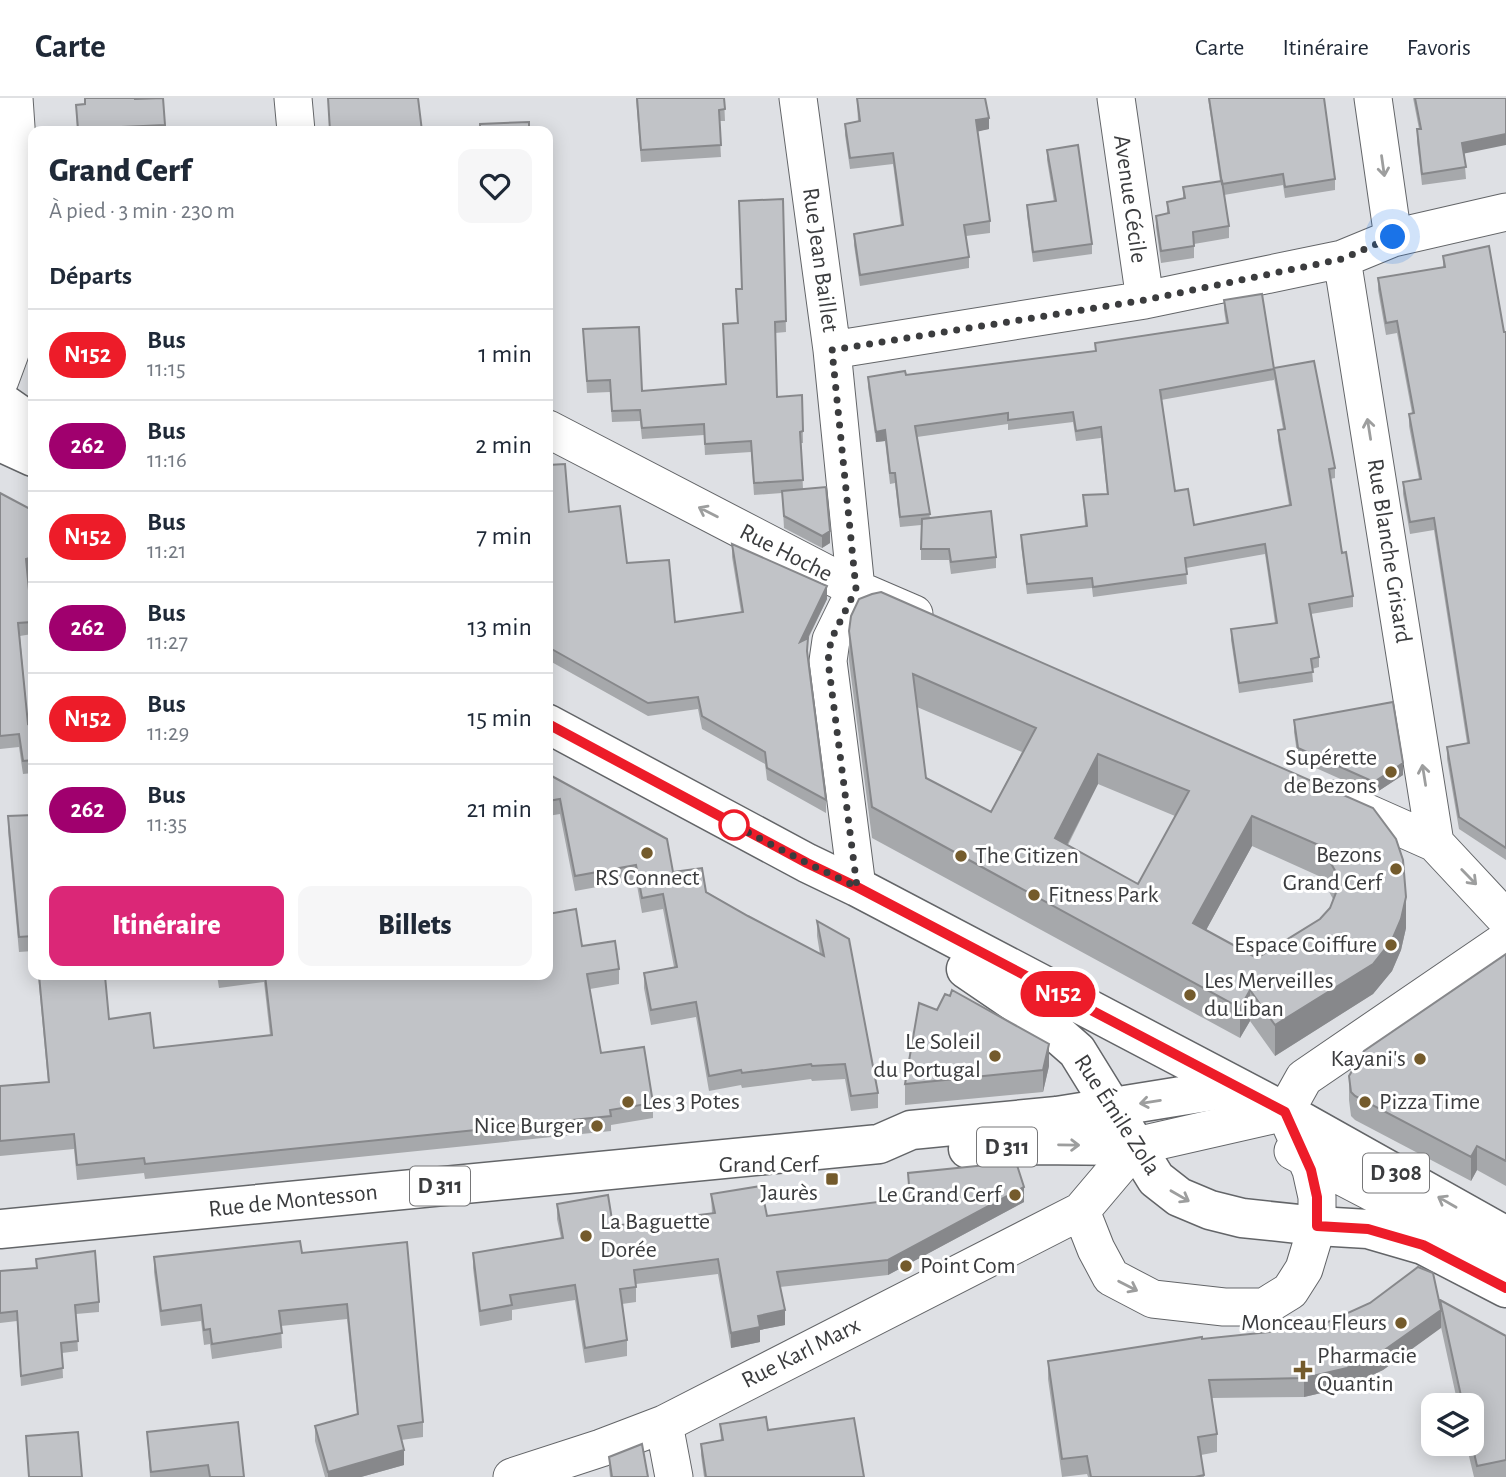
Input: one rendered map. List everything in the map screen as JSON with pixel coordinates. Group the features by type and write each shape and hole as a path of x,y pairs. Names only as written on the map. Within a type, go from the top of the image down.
{"main road":[{"path":"0,401 28,421"},
{"path":"0,442 28,455"},
{"name":"Rue Émile Zola","path":"553,727 857,887 1238,1105 1285,1112 1506,1236"},
{"name":"Rue Émile Zola","path":"807,863 1045,1023 1077,1051 1156,1179 1179,1197 1210,1210 1241,1218 1368,1229 1423,1245 1506,1288"},
{"name":"D 311","path":"1111,1108 1191,1095 1238,1105"},
{"name":"Rue de Montesson","path":"879,1144 911,1130 1111,1108"},
{"name":"Rue de Montesson","path":"0,1229 879,1144 915,1152 1032,1145 1136,1146"}],"street":[{"path":"0,380 10,353 17,155 14,98"},
{"path":"293,98 296,126"},
{"name":"Rue Jean Baillet","path":"798,98 832,350 856,589"},
{"name":"Avenue Cécile","path":"1116,98 1145,300"},
{"path":"1373,98 1393,237"},
{"path":"832,350 1145,300 1342,259 1393,237 1506,212"},
{"name":"Rue Blanche Grisard","path":"1342,259 1435,842"},
{"name":"Rue Hoche","path":"553,432 856,589 946,628"},
{"path":"856,589 831,640 828,661 857,887"},
{"path":"1301,784 1435,842 1506,919"},
{"path":"1304,1078 1285,1112 1311,1170 1317,1197 1317,1226 1304,1269 1290,1291 1264,1307 1224,1307 1153,1299 1111,1277 1096,1249 1081,1210 1136,1146 1304,1078 1506,940"},
{"path":"1238,1105 1305,1157 1506,1262"},
{"name":"Rue Karl Marx","path":"512,1477 664,1424 1081,1210"},
{"path":"664,1424 674,1477"}],"building":[{"path":"85,98 163,98 165,125 78,126 76,105 85,104"},
{"path":"328,98 418,98 421,126 330,126"},
{"path":"637,98 724,98 725,109 719,110 721,145 641,150"},
{"path":"857,98 985,98 989,118 976,120 990,221 964,225 969,257 860,275 854,234 903,225 893,153 850,158 845,124 860,121"},
{"path":"1209,98 1324,98 1335,179 1285,187 1283,174 1222,184"},
{"path":"1415,98 1506,98 1506,134 1462,143 1466,167 1422,174 1417,129 1421,129"},
{"path":"529,122 529,126 480,126"},
{"path":"1078,145 1092,244 1033,252 1027,205 1056,201 1047,150"},
{"path":"1222,181 1229,226 1193,232 1194,246 1161,251 1156,216 1169,213 1167,202 1185,198 1183,187"},
{"path":"783,199 786,321 775,322 777,397 802,395 803,431 800,432 803,480 754,483 751,441 705,444 704,424 642,428 640,410 612,411 610,380 587,381 583,329 639,327 642,391 726,384 723,324 738,323 736,289 742,289 739,201"},
{"path":"1489,246 1506,332 1506,848 1459,817 1447,747 1469,743 1434,518 1410,522 1403,482 1421,479 1409,414 1414,413 1397,321 1386,323 1378,278 1445,267 1443,256"},
{"path":"1262,294 1274,369 1160,390 1175,491 1188,489 1194,525 1291,505 1278,430 1285,429 1274,368 1314,361 1335,468 1329,469 1342,553 1346,552 1353,596 1309,604 1319,657 1311,659 1313,672 1239,683 1231,629 1277,623 1265,544 1185,558 1187,574 1093,587 1092,578 1027,584 1021,535 1087,526 1083,495 1108,494 1101,427 1076,431 1073,412 1008,420 1008,413 915,426 930,514 900,517 895,473 890,473 885,430 876,432 868,377 905,371 906,375 1096,351 1095,343 1228,323 1224,300"},
{"path":"565,464 569,512 620,506 627,563 669,560 675,622 743,612 732,544 827,586 800,642 808,638 807,651 826,800 767,768 765,752 702,716 698,697 648,703 553,650 553,465"},
{"path":"826,487 830,531 822,536 784,516 782,491"},
{"path":"0,493 28,508 28,622 18,623 28,724 28,760 23,761 19,734 0,736"},
{"path":"991,511 996,557 951,562 949,549 921,549 922,519"},
{"path":"881,592 1373,808 1396,839 1403,860 1406,897 1392,940 1373,964 1275,1025 1250,990 1240,1008 872,807 849,631 851,616 859,599","holes":["913,674 1036,728 991,812 926,778","1098,754 1189,791 1138,884 1055,838","1252,816 1321,846 1337,874 1337,890 1330,908 1320,919 1257,958 1193,923"]},
{"path":"1393,702 1403,763 1374,782 1298,748 1294,720"},
{"path":"553,777 667,839 673,872 702,868 706,892 824,956 817,921 849,939 878,1093 851,1096 845,1064 811,1064 742,1073 741,1070 709,1076 696,1002 651,1010 644,973 677,967 663,894 642,898 636,865 575,876 560,799 553,800"},
{"path":"28,815 28,936 19,937 8,816"},
{"path":"576,909 582,946 615,941 619,969 587,974 601,1053 644,1047 653,1103 610,1110 611,1116 145,1164 144,1158 77,1165 74,1134 0,1141 0,1086 49,1082 39,980 105,980 109,1019 150,1013 154,1048 272,1035 266,980 553,980 553,913"},
{"path":"1506,954 1506,1161 1477,1146 1471,1157 1351,1092 1349,1076 1364,1051"},
{"path":"952,990 1049,1044 1043,1070 905,1084 919,1003 937,1010 945,994 950,996"},
{"path":"1016,1162 1024,1187 888,1260 777,1272 785,1310 758,1316 760,1327 731,1333 718,1259 634,1270 636,1287 620,1289 627,1340 585,1348 575,1285 510,1295 512,1305 480,1311 473,1253 563,1238 557,1204 608,1195 613,1226 715,1213 711,1194 761,1186 767,1216 910,1198 908,1173"},
{"path":"300,1241 302,1253 407,1242 423,1422 398,1426 404,1450 328,1472 315,1426 358,1414 347,1304 279,1311 282,1333 212,1344 210,1329 204,1330 201,1305 161,1311 154,1257"},
{"path":"95,1251 99,1302 75,1305 78,1341 61,1343 63,1368 21,1376 17,1311 0,1313 0,1271 37,1268 36,1259"},
{"path":"1418,1267 1433,1273 1441,1310 1383,1351 1347,1368 1304,1378 1209,1380 1217,1434 1198,1437 1204,1475 1091,1477 1087,1456 1062,1459 1048,1361 1202,1337 1317,1327 1370,1303"},
{"path":"1440,1300 1506,1336 1506,1460 1477,1466 1475,1456 1484,1456 1484,1393 1460,1393"},
{"path":"766,1417 768,1430 854,1418 864,1477 706,1477 701,1444 723,1440 720,1424"},
{"path":"238,1422 244,1477 210,1477 208,1465 151,1472 147,1432"},
{"path":"78,1432 82,1477 29,1477 26,1436"},
{"path":"642,1444 648,1477 612,1477 609,1457"}],"bus line":[{"name":"N152","path":"553,727 730,823 1285,1112 1311,1170 1317,1197 1317,1226 1368,1229 1423,1245 1506,1288"}],"place":[{"name":"Supérette de Bezons","path":"1391,772"},
{"name":"RS Connect","path":"647,853"},
{"name":"The Citizen","path":"961,856"},
{"name":"Bezons Grand Cerf","path":"1396,869"},
{"name":"Fitness Park","path":"1034,895"},
{"name":"Espace Coiffure","path":"1391,945"},
{"name":"Les Merveilles du Liban","path":"1190,995"},
{"name":"Le Soleil du Portugal","path":"995,1056"},
{"name":"Kayani's","path":"1420,1059"},
{"name":"Les 3 Potes","path":"628,1102"},
{"name":"Pizza Time","path":"1365,1102"},
{"name":"Nice Burger","path":"597,1126"},
{"name":"Grand Cerf Jaurès","path":"832,1179"},
{"name":"Le Grand Cerf","path":"1015,1195"},
{"name":"La Baguette Dorée","path":"586,1236"},
{"name":"Point Com","path":"906,1266"},
{"name":"Monceau Fleurs","path":"1401,1323"},
{"name":"Pharmacie Quantin","path":"1303,1370"}],"route":[{"path":"734,825 730,823 857,887 828,661 831,640 856,589 832,350 1145,300 1342,259 1393,237"}]}
